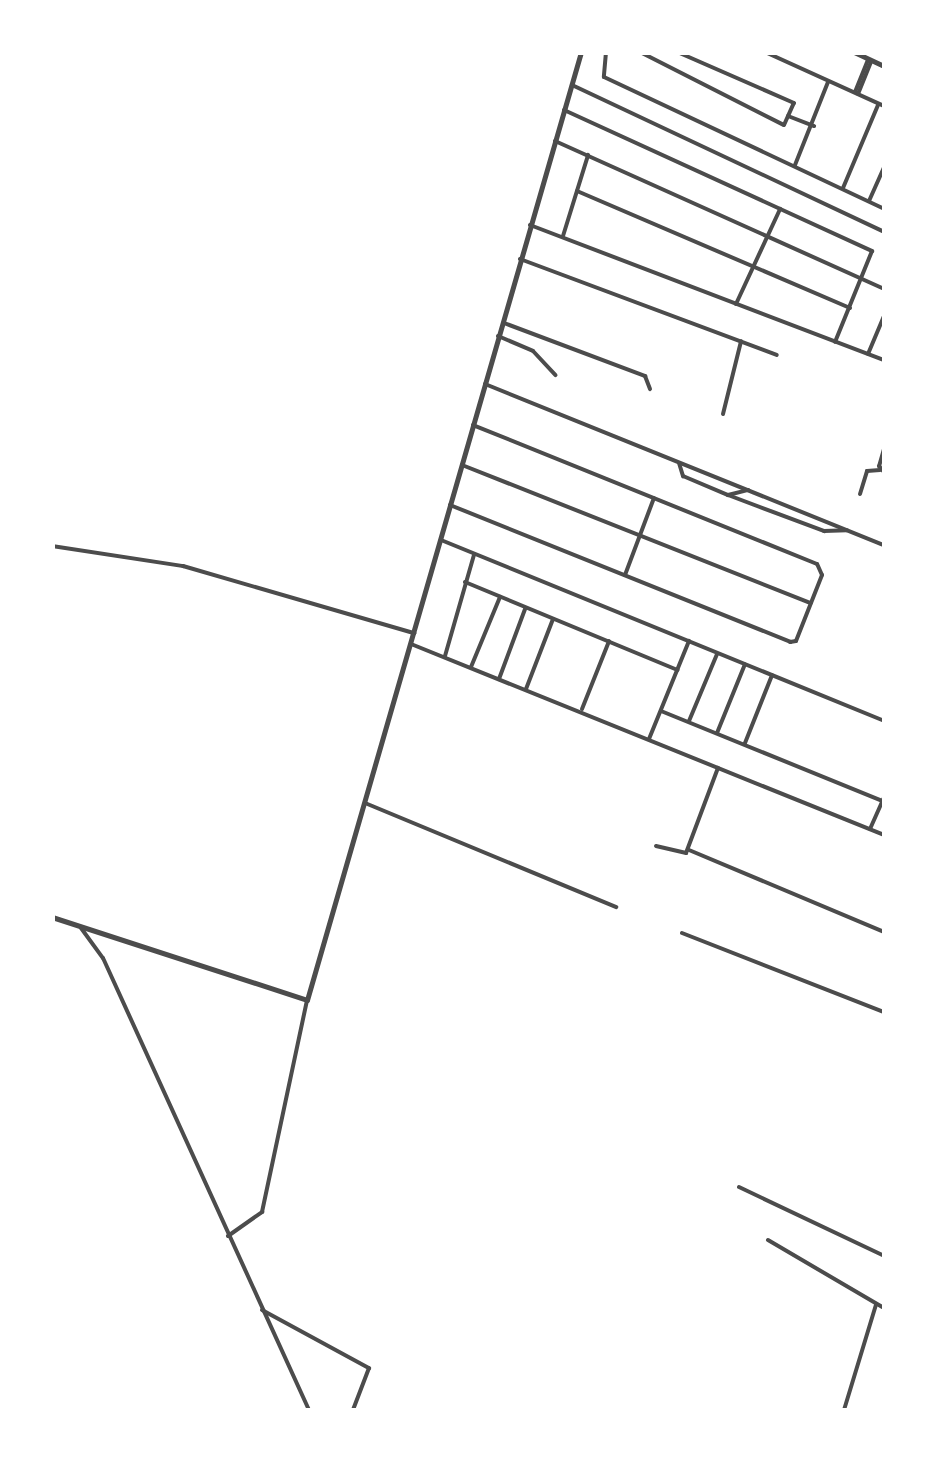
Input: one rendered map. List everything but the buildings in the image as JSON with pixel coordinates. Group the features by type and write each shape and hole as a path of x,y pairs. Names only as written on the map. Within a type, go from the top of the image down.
{"street":[{"path":"228,1236 262,1212 307,1000 581,52"},
{"path":"606,52 604,77 884,208"},
{"path":"640,52 782,126 794,103 677,52"},
{"path":"765,52 882,104 843,188"},
{"path":"854,52 884,66"},
{"path":"856,94 870,60"},
{"path":"795,166 814,126 828,82"},
{"path":"571,85 884,232"},
{"path":"564,110 872,250 864,280 836,342"},
{"path":"788,116 814,126"},
{"path":"554,141 884,289"},
{"path":"562,238 588,155"},
{"path":"869,201 884,167"},
{"path":"577,191 850,308"},
{"path":"736,304 780,209"},
{"path":"530,225 884,360"},
{"path":"520,258 777,355"},
{"path":"868,354 884,316"},
{"path":"502,322 646,376 650,389"},
{"path":"498,336 533,351 556,374"},
{"path":"723,414 741,342"},
{"path":"484,384 884,546"},
{"path":"450,506 790,642 796,641 823,569 473,425"},
{"path":"860,494 867,471 882,471 884,448"},
{"path":"680,463 683,476 728,495 836,532 848,530"},
{"path":"462,465 811,602"},
{"path":"697,482 708,474"},
{"path":"728,495 750,490"},
{"path":"625,576 654,498"},
{"path":"832,524 836,532"},
{"path":"441,540 884,721"},
{"path":"52,546 184,566 414,633"},
{"path":"445,657 474,555"},
{"path":"465,582 677,670"},
{"path":"472,667 500,596"},
{"path":"499,679 526,607"},
{"path":"526,690 554,618"},
{"path":"582,710 609,641"},
{"path":"649,739 689,641"},
{"path":"411,644 884,834"},
{"path":"689,721 717,654"},
{"path":"718,733 745,664"},
{"path":"745,743 772,675"},
{"path":"661,710 884,799 870,828"},
{"path":"689,850 718,768"},
{"path":"365,803 616,907"},
{"path":"656,846 675,854 689,850 884,932"},
{"path":"52,917 307,1000"},
{"path":"78,925 91,938 309,1410"},
{"path":"91,938 94,930"},
{"path":"682,933 884,1012"},
{"path":"739,1188 884,1256"},
{"path":"768,1240 884,1308"},
{"path":"844,1410 876,1304"},
{"path":"262,1310 369,1368 352,1410"}]}
